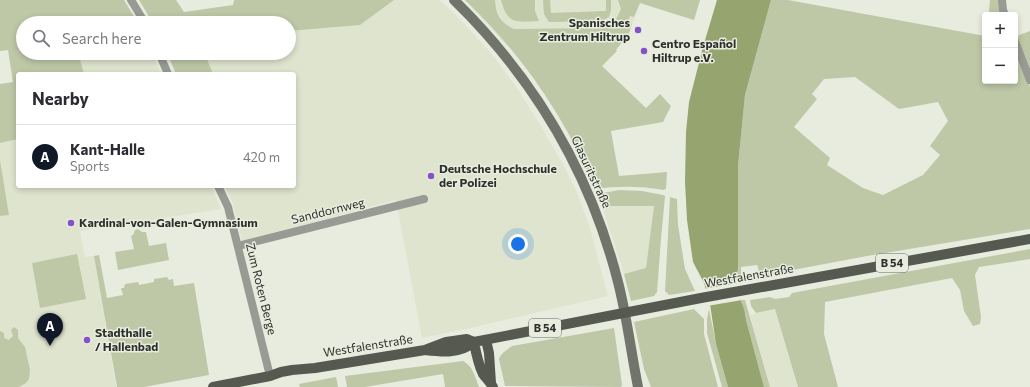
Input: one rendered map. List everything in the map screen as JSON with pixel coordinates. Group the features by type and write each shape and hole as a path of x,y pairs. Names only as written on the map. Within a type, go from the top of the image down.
{"main road":[{"name":"Glasuritstraße","path":"454,0 486,32 522,76 553,123 577,167 596,214 614,269 622,301 638,387"},
{"name":"Westfalenstraße","path":"213,387 270,376 281,378 315,368 425,350 448,352 468,347 474,342 701,298 1030,239"},
{"path":"486,340 489,353 492,385"},
{"path":"474,342 478,360 484,375 492,385"}],"street":[{"path":"131,0 140,16"},
{"path":"1002,0 1004,12"},
{"path":"1018,48 1030,80"},
{"path":"162,60 167,72"},
{"name":"Zum Roten Berge","path":"219,188 228,207 270,376"},
{"name":"Sanddornweg","path":"238,246 424,199"}],"shaded area":[{"path":"0,0 124,0 134,16 16,16 16,60 80,60 83,72 16,72 16,139 0,143 0,84 13,82 8,50 0,51"},
{"path":"139,0 176,0 184,12 233,5 234,0 394,0 360,25 296,30 296,16 149,16"},
{"name":"Deutsche Hochschule der Polizei","path":"394,0 439,0 454,13 491,53 517,88 539,123 576,190 590,228 608,296 422,338 396,200 242,241 233,204 226,188 296,188 296,72 212,72 207,60 296,60 296,30 360,25"},
{"path":"465,0 700,0 694,20 640,3 629,33 507,46"},
{"path":"465,0 495,0 496,10 500,18 505,24 514,29 612,28 621,9 618,0 700,0 694,20 640,3 634,17 630,16 628,22 632,24 629,33 616,50 617,51 602,66 646,108 660,94 671,106 663,122 611,131 619,176 667,172 666,189 613,187 595,189 570,137 540,88 505,42"},
{"path":"501,0 535,0 535,11 539,21 524,22 510,18"},
{"path":"543,0 550,0 551,13 606,11 606,0 611,0 611,10 609,17 602,21 549,22 544,14"},
{"path":"717,0 771,0 745,95 738,166 738,270 736,287 746,315 746,320 764,387 728,387 716,344 710,304 704,283 693,262 687,220 685,182 686,132 689,102"},
{"path":"771,0 788,0 982,35 982,84 1018,84 1018,55 1030,87 1030,229 867,256 761,276 757,265 741,267 741,280 736,280 739,266 738,166 745,95","holes":["855,77 899,109 938,102 948,121 930,146 940,155 923,175 883,195 863,188 827,165 830,158 794,127 817,99 812,94 824,79"]},
{"path":"990,0 1000,0 1002,12 989,11"},
{"path":"1030,31 1030,68 1018,38 1018,36"},
{"path":"80,60 155,60 160,72 83,72"},
{"path":"170,60 207,60 212,72 175,72"},
{"path":"16,139 16,188 212,188 221,209 80,231 85,257 94,256 116,387 0,387 0,216 9,215 0,160 0,143"},
{"path":"0,160 9,215 0,216"},
{"path":"619,190 642,191 665,196 657,292 654,296 631,301 624,274 646,268 654,206 602,206 598,194"},
{"path":"670,197 677,199 678,225 685,269 695,291 669,295 665,291"},
{"path":"602,206 654,206 646,268 624,274"},
{"path":"138,229 142,232 146,232 149,246 166,243 169,260 118,270 115,252 134,249 131,236 135,230"},
{"path":"1030,249 1030,259 979,267 975,275 981,317 980,324 973,326 964,311 960,290 952,278 825,302 824,334 838,387 798,387 775,309 756,313 751,306 750,300 770,297 775,299 789,297 792,293"},
{"path":"77,254 86,299 40,308 32,263"},
{"path":"99,255 107,298 123,295 121,288 124,288 125,284 138,282 139,285 154,282 154,279 167,277 169,280 173,279 174,286 194,283 209,375 144,387 117,387 94,256"},
{"path":"740,300 745,300 770,387 764,387 746,320 746,315"},
{"path":"694,309 704,319 704,334 718,387 651,387 644,369 634,322"},
{"path":"709,309 716,344 728,387 722,387 707,333"},
{"path":"775,309 798,387 770,387 750,315"},
{"path":"14,327 18,330 18,338 25,347 30,370 29,379 26,383 19,387 0,387 0,331 4,333 4,338 9,340 13,336 11,330"},
{"path":"614,328 622,385 621,387 505,386 499,359 503,353 512,346"},
{"path":"463,361 471,369 479,387 445,387 443,374 365,387 347,387 345,376"},
{"path":"336,377 338,387 300,387 299,384"}],"pier":[{"path":"738,283 742,300 707,306 703,289"}],"place":[{"name":"Spanisches Zentrum Hiltrup","path":"638,30"},
{"name":"Centro Español Hiltrup e.V.","path":"644,51"},
{"name":"Deutsche Hochschule der Polizei","path":"431,176"},
{"name":"Kardinal-von-Galen-Gymnasium","path":"71,223"},
{"name":"Stadthalle / Hallenbad","path":"87,340"},
{"name":"Kant-Halle","path":"50,346"}]}
